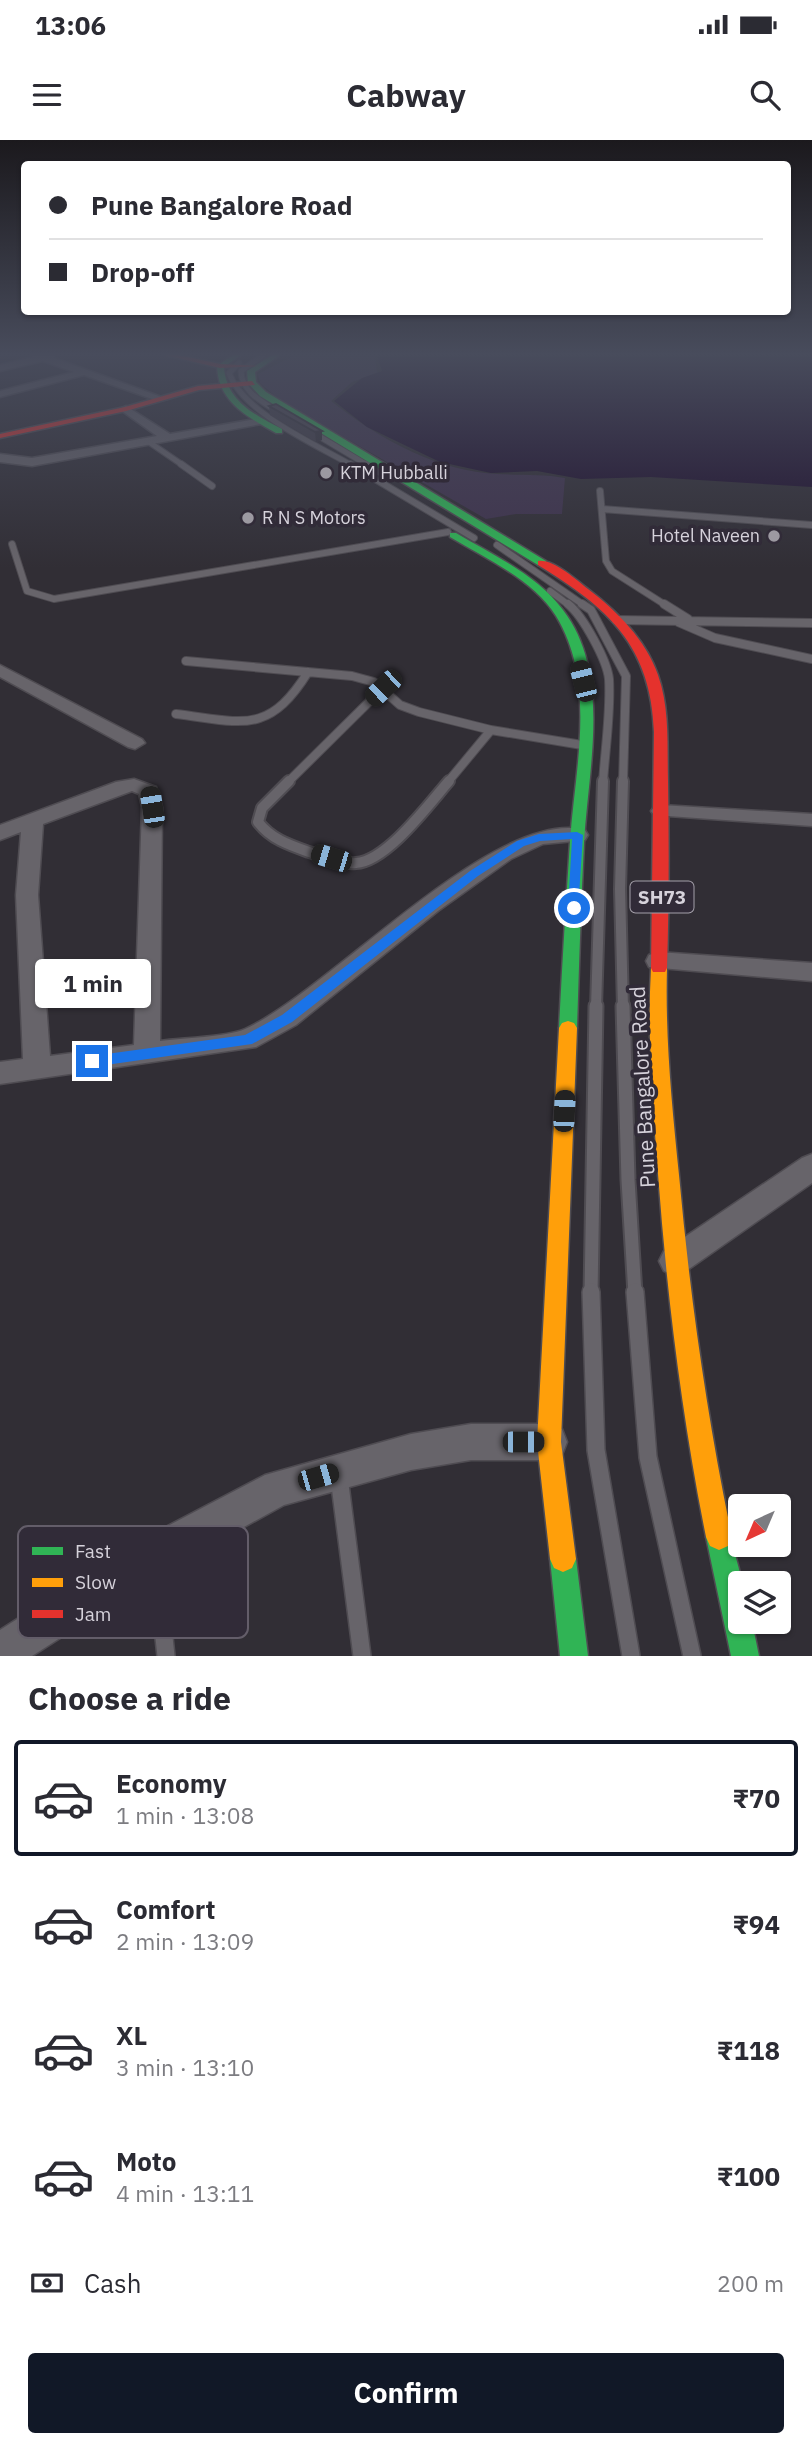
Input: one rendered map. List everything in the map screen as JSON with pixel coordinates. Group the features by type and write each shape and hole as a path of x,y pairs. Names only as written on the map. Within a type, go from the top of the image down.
{"main road":[{"path":"0,436 48,426"},
{"path":"269,426 448,532 537,592 561,613 576,650 586,712 585,745 577,835 548,1442 574,1656"},
{"name":"Pune Bangalore Road","path":"313,426 539,561 585,592 630,634 647,662 656,687 660,723 663,879 656,1018 675,1261 705,1474 745,1656"}],"street":[{"path":"150,426 168,438"},
{"path":"0,458 32,462 235,426"},
{"path":"5,678 135,743"},
{"path":"0,833 122,786 134,785 149,791 152,807 147,1054"},
{"path":"661,811 812,820"},
{"path":"33,821 27,895 37,1069"},
{"path":"0,1073 247,1040 287,1018 430,906 503,854 539,838 577,835"},
{"path":"658,961 812,972"},
{"path":"675,1261 812,1167"},
{"path":"207,1526 278,1488 411,1452 471,1442 548,1442"},
{"path":"0,1654 23,1638"}],"lane":[{"path":"285,426 456,527 577,611 595,643 609,677 598,884 591,1303 596,1450 631,1656"},
{"path":"301,426 466,524 591,610 626,676 620,889 628,1180 637,1333 648,1457 692,1656"},
{"path":"149,442 212,486"},
{"path":"600,491 606,561 612,571 690,620"},
{"path":"601,509 812,525"},
{"path":"12,544 27,591 34,596 54,600 448,532"},
{"path":"616,620 812,623"},
{"path":"672,620 715,638 812,659"},
{"path":"186,661 352,677 374,682 400,705 491,730 585,745"},
{"path":"176,714 254,721 273,717 289,704 308,673"},
{"path":"383,688 262,808 257,822 265,834 285,844 350,863 363,863 377,856 406,829 491,730"},
{"path":"338,1471 362,1656"},
{"path":"164,1638 166,1656"}],"shaded area":[{"path":"324,426 365,426 423,457 464,470 565,478 562,514 516,514 486,519"},
{"path":"812,426 812,487 651,477 581,479 537,471 491,473 440,462 367,427"}],"building":[{"path":"304,426 313,426 322,431 315,432"}],"traffic: fast":[{"path":"269,426 279,431"},
{"path":"315,426 542,563"},
{"path":"453,535 511,570 539,591 560,613 573,637 581,663 586,717 568,1028"},
{"path":"719,1537 745,1656"},
{"path":"563,1559 574,1656"}],"traffic: slow":[{"path":"659,968 660,1063 676,1253 693,1396 719,1537"},
{"path":"563,1559 549,1442 568,1028"}],"traffic: jam":[{"path":"0,436 48,426"},
{"path":"542,563 587,593 614,617 637,645 652,673 661,732 662,872 659,968"}],"place":[{"name":"KTM Hubballi","path":"326,473"},
{"name":"R N S Motors","path":"248,518"},
{"name":"Hotel Naveen","path":"774,536"}],"route":[{"path":"92,1061 247,1040 287,1018 474,874 521,844 539,838 577,835 574,908"}]}
